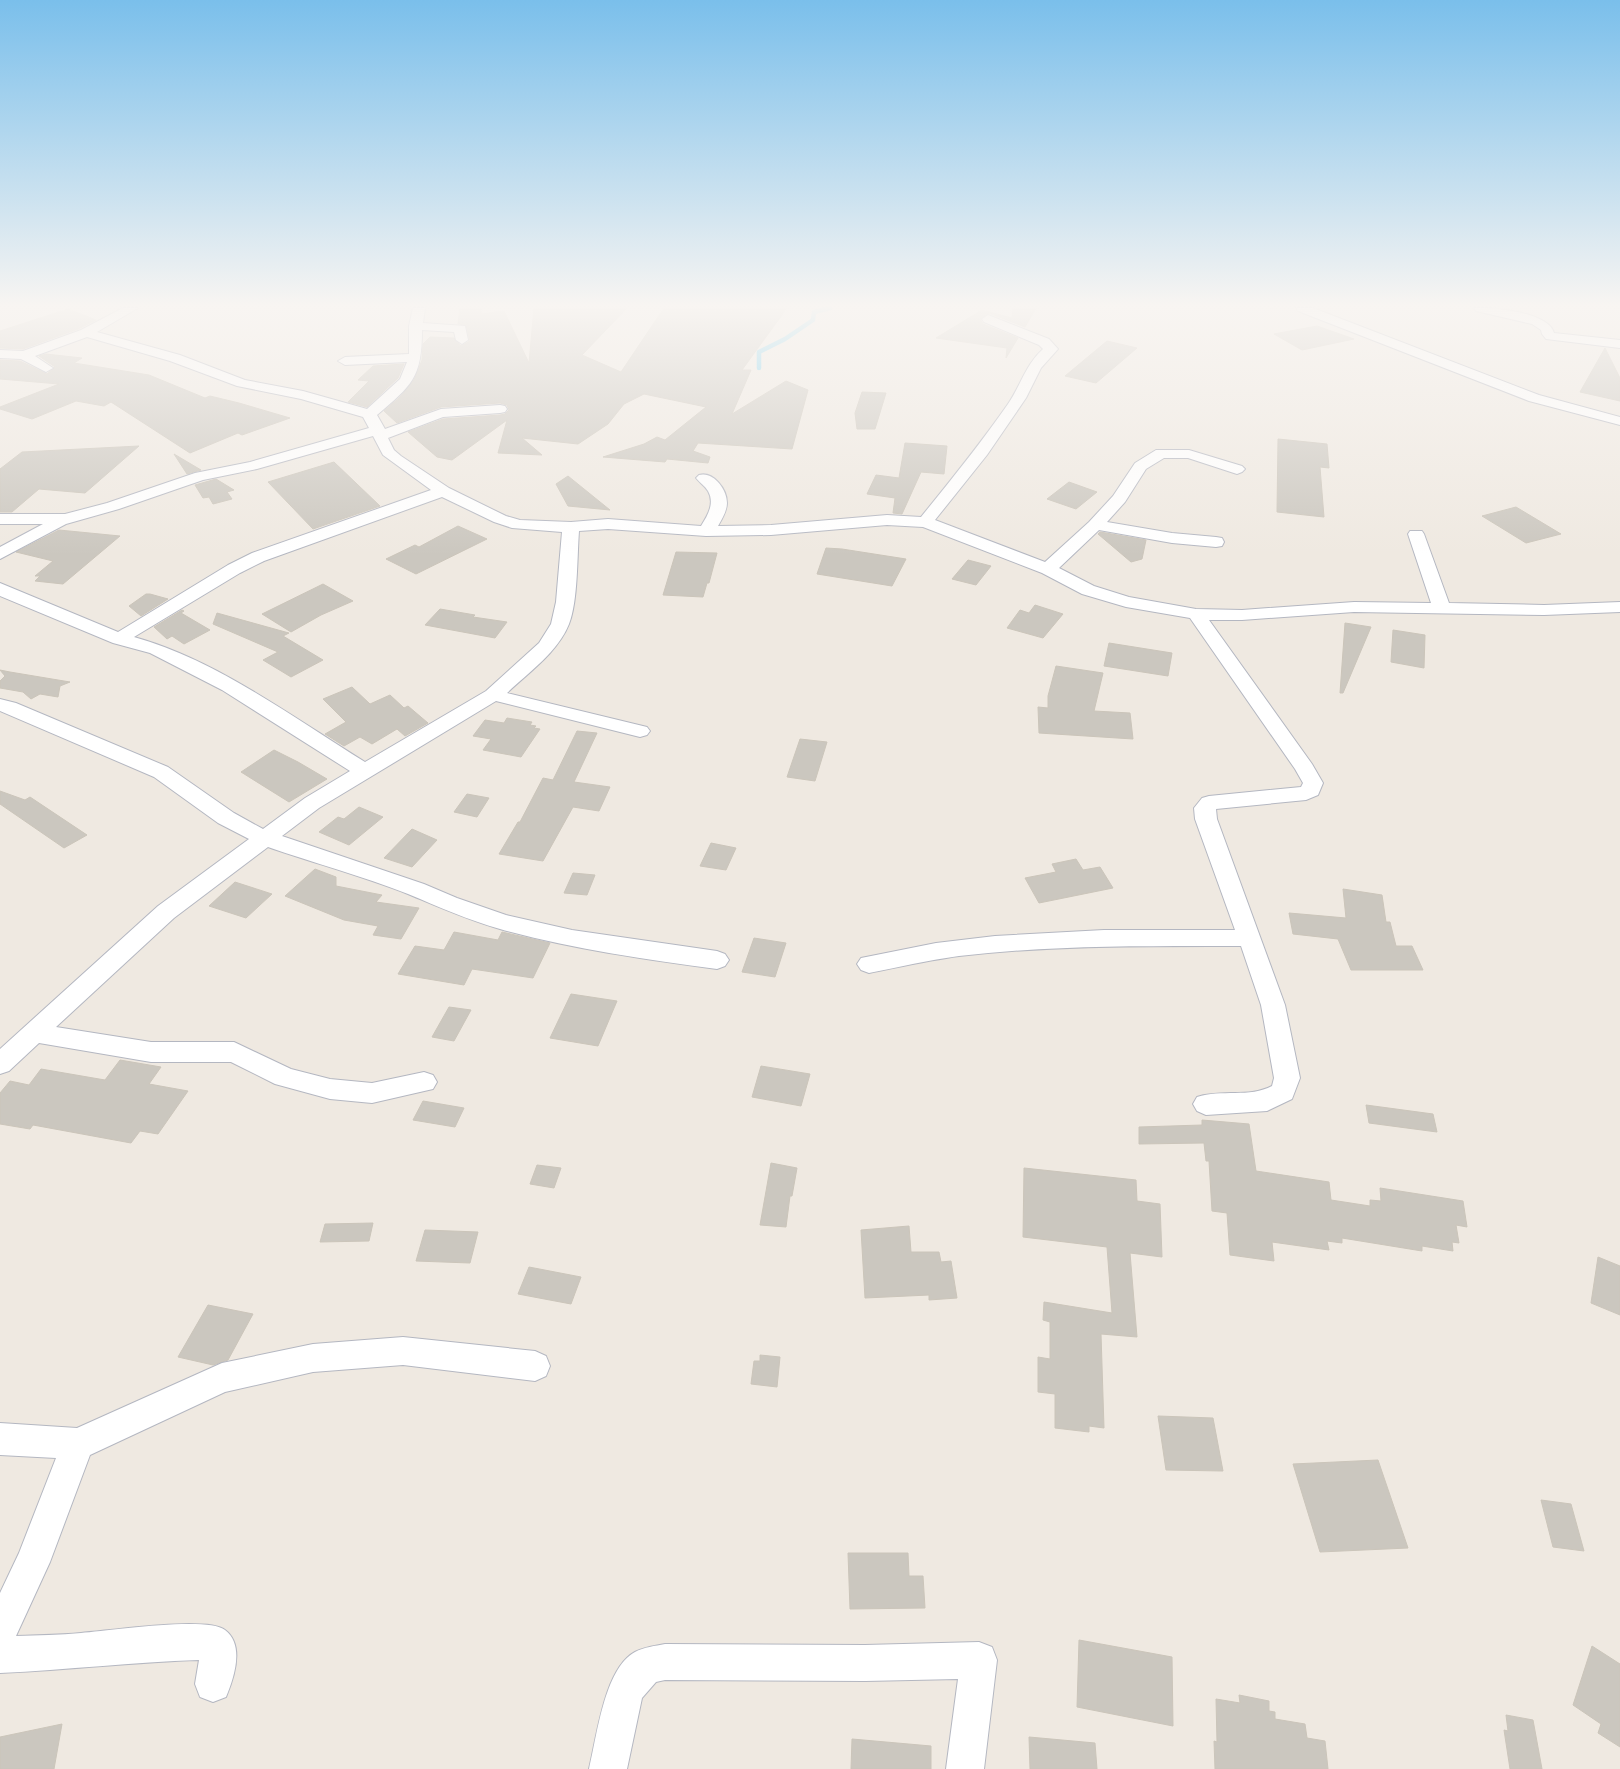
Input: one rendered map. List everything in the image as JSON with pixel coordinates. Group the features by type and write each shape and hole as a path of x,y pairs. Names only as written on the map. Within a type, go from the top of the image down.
{"street":[{"path":"280,391 369,414 388,452 392,455 443,490 500,519 518,524 571,527 608,524 706,530 771,530 887,520 925,522 1048,569 1088,590 1126,602 1196,614 1242,615 1354,607 1544,610 1620,607"},
{"path":"369,414 394,391"},
{"path":"925,522 982,452 1023,391"},
{"path":"1515,391 1534,398 1620,421"},
{"path":"0,554 66,519 113,506 200,476 252,466 379,433 441,413 500,409"},
{"path":"1048,569 1095,525 1119,499 1140,466 1161,453 1189,454 1237,469"},
{"path":"704,478 715,487 719,497 718,509 706,530"},
{"path":"118,638 234,569 258,557 443,490"},
{"path":"0,519 66,519"},
{"path":"1095,525 1172,538 1216,542"},
{"path":"0,1064 166,912 312,803 493,695 546,646 560,624 565,602 571,527"},
{"path":"1416,534 1442,609"},
{"path":"2,591 118,638 156,650 229,686 366,772"},
{"path":"1196,614 1305,768 1312,783 1311,790 1306,793 1220,801 1209,803 1205,808 1206,819 1273,1006 1287,1078 1283,1092 1267,1101 1206,1104"},
{"path":"493,695 640,731"},
{"path":"0,705 9,707 161,772 226,818 264,838 416,889 449,904 503,922 572,938 717,960"},
{"path":"869,964 959,948 1054,940 1249,938"},
{"path":"34,1033 151,1052 234,1052 284,1077 330,1089 372,1093 424,1082"},
{"path":"0,1439 78,1444 222,1378 313,1358 402,1351 535,1366"},
{"path":"0,1632 33,1562 78,1444"},
{"path":"0,1655 81,1651 143,1644 212,1642 219,1650 213,1684"},
{"path":"608,1769 626,1689 646,1666 665,1662 864,1663 979,1660 966,1769"}],"building":[{"path":"42,391 187,391 205,398 210,396 290,418 242,435 238,433 190,453 111,402 104,406 76,401 32,419 0,409 0,407"},
{"path":"359,391 385,391 367,407 348,402"},
{"path":"405,391 742,391 732,414 770,391 808,391 792,449 698,443 693,451 710,457 708,463 667,459 665,462 603,457 644,444 657,437 665,440 706,407 644,394 624,404 608,424 578,444 522,438 542,455 498,453 507,420 452,460 437,457 408,432 443,419 505,414 509,410 507,405 500,403 441,407 397,423 384,411"},
{"path":"1620,391 1620,401 1580,392"},
{"path":"862,392 886,393 875,429 857,429 855,413"},
{"path":"1278,439 1327,444 1329,468 1320,467 1324,517 1277,512"},
{"path":"905,443 947,446 944,474 921,472 902,514 893,513 895,498 867,494 876,475 899,478"},
{"path":"139,446 85,493 39,489 12,512 0,512 0,469 22,452"},
{"path":"174,454 201,470 187,474"},
{"path":"334,462 380,506 313,529 268,482"},
{"path":"568,476 610,510 568,506 556,484"},
{"path":"216,479 234,490 227,492 232,499 213,504 209,497 203,498 195,485"},
{"path":"1069,482 1097,492 1076,509 1047,499"},
{"path":"1516,507 1561,534 1526,543 1482,516"},
{"path":"458,526 487,539 416,574 386,559 415,545 419,547"},
{"path":"59,530 120,536 63,584 35,581 40,576 35,576 53,561 16,552"},
{"path":"1100,532 1146,540 1142,559 1131,562 1098,534"},
{"path":"826,548 906,559 892,586 817,574"},
{"path":"676,552 717,553 703,597 663,595"},
{"path":"968,560 991,566 976,585 952,579"},
{"path":"323,584 353,601 321,615 291,632 262,614"},
{"path":"146,594 168,599 141,616 129,606"},
{"path":"1035,605 1063,614 1043,638 1007,628 1020,610 1029,613"},
{"path":"440,609 475,615 473,617 507,622 495,638 425,625"},
{"path":"182,610 184,611 181,613 210,630 184,644 172,636 167,639 154,627"},
{"path":"217,613 289,633 283,636 323,660 291,677 263,660 278,652 213,624"},
{"path":"1345,623 1371,627 1343,693 1340,693"},
{"path":"1393,630 1425,635 1424,668 1391,662"},
{"path":"1109,643 1172,653 1168,676 1104,666"},
{"path":"1056,666 1103,673 1094,711 1130,713 1133,739 1039,733 1038,707 1048,708 1048,696"},
{"path":"0,670 70,682 60,686 58,697 40,694 31,699 23,692 0,688 0,681 5,676"},
{"path":"352,687 370,704 390,695 404,708 408,706 428,723 405,736 397,729 372,744 360,737 344,746 325,734 346,722 323,699"},
{"path":"507,718 532,722 530,725 540,729 521,757 483,750 491,739 473,736 485,720 504,723"},
{"path":"577,731 597,733 574,782 610,787 599,811 573,807 543,861 499,854 518,822 520,822 543,778 553,780"},
{"path":"800,739 827,742 815,781 787,777"},
{"path":"274,750 327,779 289,802 241,772"},
{"path":"0,791 25,800 30,797 87,835 64,848 0,804"},
{"path":"467,794 489,798 477,817 454,812"},
{"path":"359,807 383,817 349,845 319,832 338,817 344,819"},
{"path":"412,829 437,840 412,867 384,858"},
{"path":"711,843 736,848 726,870 700,866"},
{"path":"1076,859 1083,870 1100,867 1113,888 1039,903 1025,878 1056,872 1052,864"},
{"path":"315,869 336,877 336,886 382,895 376,902 419,908 401,939 373,935 378,926 344,920 285,896"},
{"path":"573,873 595,875 587,895 564,893"},
{"path":"235,882 272,894 246,918 209,906"},
{"path":"1343,889 1382,895 1386,922 1390,922 1396,946 1412,946 1423,970 1351,970 1338,939 1293,934 1289,913 1346,918"},
{"path":"454,932 498,940 502,932 550,943 533,978 472,969 464,985 398,974 415,946 444,950"},
{"path":"754,938 786,943 775,977 742,972"},
{"path":"571,994 617,1001 598,1046 550,1038"},
{"path":"449,1007 471,1010 454,1041 432,1037"},
{"path":"120,1060 161,1067 149,1084 188,1091 158,1134 140,1131 131,1143 33,1125 30,1129 0,1124 0,1093 10,1081 29,1085 41,1069 105,1080"},
{"path":"761,1066 810,1074 801,1106 752,1097"},
{"path":"423,1101 464,1108 455,1127 413,1120"},
{"path":"1366,1105 1433,1114 1437,1132 1369,1123"},
{"path":"1202,1120 1249,1124 1256,1171 1329,1182 1331,1200 1370,1206 1370,1200 1381,1201 1380,1188 1463,1201 1467,1227 1456,1225 1459,1243 1452,1242 1453,1251 1422,1246 1422,1251 1342,1238 1342,1243 1327,1241 1329,1250 1272,1242 1274,1261 1230,1255 1227,1213 1212,1211 1209,1161 1206,1161 1204,1143 1139,1144 1139,1127 1202,1125"},
{"path":"771,1163 797,1168 792,1196 790,1196 786,1227 760,1225"},
{"path":"537,1165 561,1168 554,1188 530,1184"},
{"path":"1024,1168 1136,1180 1137,1201 1160,1204 1162,1257 1130,1253 1137,1337 1101,1334 1104,1428 1089,1426 1089,1432 1055,1428 1055,1394 1038,1392 1038,1357 1050,1359 1050,1322 1043,1320 1044,1302 1112,1313 1107,1247 1023,1237"},
{"path":"373,1223 369,1241 320,1242 325,1224"},
{"path":"909,1226 911,1252 939,1252 941,1262 951,1261 957,1298 929,1300 929,1295 865,1298 861,1230"},
{"path":"425,1230 478,1232 470,1263 416,1261"},
{"path":"1598,1257 1620,1266 1620,1315 1591,1303"},
{"path":"529,1267 581,1277 571,1304 518,1294"},
{"path":"208,1305 253,1314 228,1360 213,1365 178,1357"},
{"path":"760,1355 780,1357 777,1387 751,1384 754,1361 760,1361"},
{"path":"1158,1416 1213,1418 1223,1471 1166,1470"},
{"path":"1378,1460 1408,1548 1320,1552 1293,1464"},
{"path":"1541,1500 1571,1504 1584,1551 1553,1547"},
{"path":"848,1553 908,1553 909,1576 923,1576 925,1608 850,1609"},
{"path":"1079,1640 1172,1657 1173,1726 1077,1707"},
{"path":"1592,1646 1620,1664 1620,1747 1598,1733 1601,1724 1573,1705"},
{"path":"1239,1695 1269,1701 1269,1711 1275,1712 1275,1719 1305,1724 1307,1738 1325,1741 1328,1769 1215,1769 1214,1741 1217,1742 1216,1699 1240,1703"},
{"path":"1506,1715 1533,1720 1542,1769 1510,1769 1504,1730 1508,1731"},
{"path":"62,1724 54,1769 0,1769 0,1737"},
{"path":"1029,1737 1095,1743 1097,1769 1030,1769"},
{"path":"852,1739 931,1746 931,1769 851,1769"}]}
